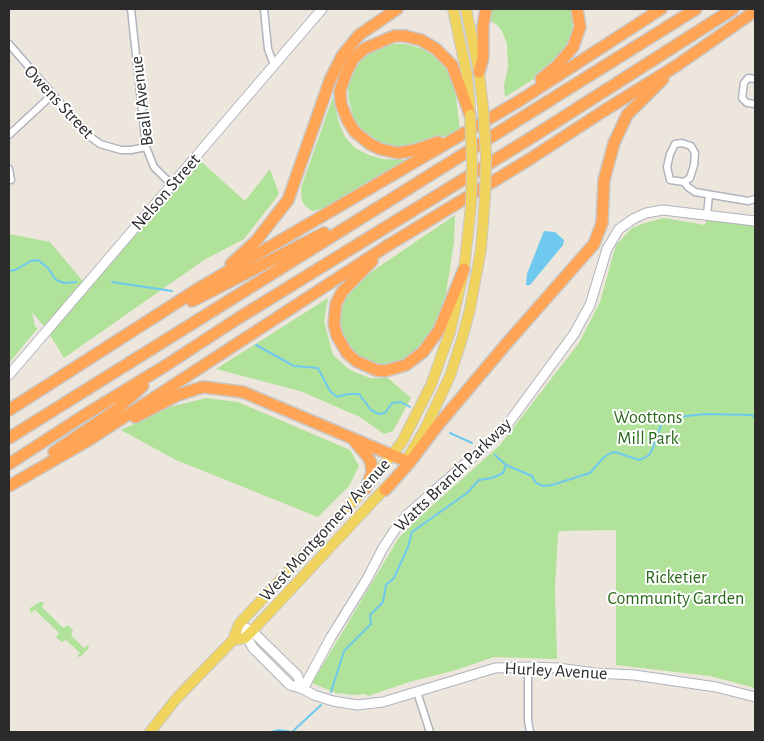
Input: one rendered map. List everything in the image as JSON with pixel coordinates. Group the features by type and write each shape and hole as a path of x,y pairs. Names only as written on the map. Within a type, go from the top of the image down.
{"highway":[{"path":"212,281 256,241 288,200 330,80 342,56 359,35 397,9"},
{"path":"479,72 484,58 482,26 486,9"},
{"path":"504,110 557,66 574,47 580,27 577,9"},
{"path":"9,410 212,281 504,110 661,9"},
{"path":"9,438 696,9"},
{"path":"9,464 237,319 537,134 733,9"},
{"path":"89,440 387,246 530,159 676,66 755,11"},
{"path":"464,133 415,150 398,153 380,149 370,144 356,132 348,121 341,104 340,91 353,59 364,49 394,36 405,36 422,40 436,49 452,65 470,115"},
{"path":"385,490 507,343 594,244 602,223 604,180 616,138 627,115 676,66"},
{"path":"105,348 401,193"},
{"path":"387,246 342,292 336,304 334,324 342,346 356,361 376,370 406,365 423,352 440,330 464,269"},
{"path":"9,484 116,410 165,366"},
{"path":"9,484 89,440 178,395 203,387 243,392 406,461"},
{"path":"353,439 368,457 371,464 372,472 365,489"}],"main road":[{"name":"West Montgomery Avenue","path":"150,732 176,699 233,640 238,624 365,489 392,456 402,442 431,386 450,332 464,269 471,206 470,115 466,75 453,9"},
{"path":"466,9 479,72"},
{"name":"West Montgomery Avenue","path":"248,634 385,490 406,461 425,428 450,376 470,309 481,249 486,155 479,72"},
{"path":"233,640 248,634"}],"street":[{"name":"Beall Avenue","path":"131,9 146,147 154,166 172,185"},
{"path":"264,9 268,49 274,65"},
{"name":"Nelson Street","path":"9,375 322,9"},
{"name":"Owens Street","path":"9,44 88,136 100,144 121,150 146,147"},
{"path":"755,79 748,78 744,83 742,98 747,102 755,104"},
{"path":"9,135 52,95"},
{"path":"684,182 690,178 695,153 691,146 682,143 676,144 670,154 668,166 670,180 684,182 695,192 748,201 755,199"},
{"path":"9,169 11,180"},
{"path":"707,216 709,195"},
{"name":"Watts Branch Parkway","path":"304,688 331,637 367,579 382,548 396,528 407,515 481,450 506,425 574,334 590,305 607,249 619,229 646,213 663,210 755,221"},
{"name":"Hurley Avenue","path":"238,624 299,678 304,688 314,695 333,701 357,705 383,702 495,668 528,667 558,668 634,676 716,687 755,697"},
{"path":"528,667 528,720 530,732"},
{"path":"417,692 430,732"}],"green space":[{"path":"490,9 571,9 573,18 572,32 568,45 550,69 505,97 504,85 508,67 507,44 502,31 496,24 487,20"},
{"path":"391,44 406,44 423,49 434,55 443,64 450,74 455,88 460,131 419,144 401,147 387,145 374,139 362,130 354,118 349,101 348,87 351,75 357,63 365,55 377,47"},
{"path":"333,97 339,123 345,137 355,148 383,159 408,160 324,208 312,211 302,201 301,188"},
{"path":"196,157 245,201 270,169 279,194 244,239 204,260 64,358 47,330 32,312 35,327 38,328 9,363 9,234 50,242 86,285"},
{"path":"455,215 454,242 445,300 428,336 416,351 403,360 391,364 378,365 368,362 355,354 346,345 340,331 339,312 345,297 361,279"},
{"name":"Woottons Mill Park","path":"707,215 755,221 755,688 710,676 616,665 616,530 560,531 558,534 555,589 557,659 494,657 368,696 365,694 336,693 312,683 398,539 415,521 500,445 579,343 600,302 616,245 632,228 645,223 664,218 705,225"},
{"path":"328,298 324,321 333,355 350,370 370,378 388,378 411,398 393,431 384,434 360,417 300,391 216,369"},
{"path":"206,398 238,402 350,450 359,466 349,486 318,517 176,460 121,430 170,407"},
{"path":"40,602 44,602 42,607 63,628 68,625 73,630 71,635 84,648 88,645 89,648 80,657 77,656 80,653 66,640 61,642 56,637 59,633 35,610 30,612 30,608"}],"water":[{"path":"544,231 555,232 564,240 563,245 530,285 526,285 527,274"}],"waterway":[{"path":"9,271 15,270 31,261 38,260 48,268 56,280 64,283 76,282"},
{"path":"112,282 172,291"},
{"path":"256,345 294,366 318,368 330,391 337,397 359,394 371,410 379,414 385,413 392,403 401,402 410,407"},
{"path":"495,455 506,465 532,476 536,483 543,486 552,485 590,473 604,457 611,453 615,452 639,460 644,458 649,455 653,448 662,422 668,418 705,414 751,415 755,417"},
{"path":"450,433 472,443"},
{"path":"331,692 344,651 371,624 370,615 383,602 386,585 394,578 408,547 412,532 467,493 479,480 492,478 503,473 506,465"},
{"path":"271,732 279,730 292,732 321,705"}],"park label":[{"name":"Ricketier Community Garden","path":"676,588"}]}
